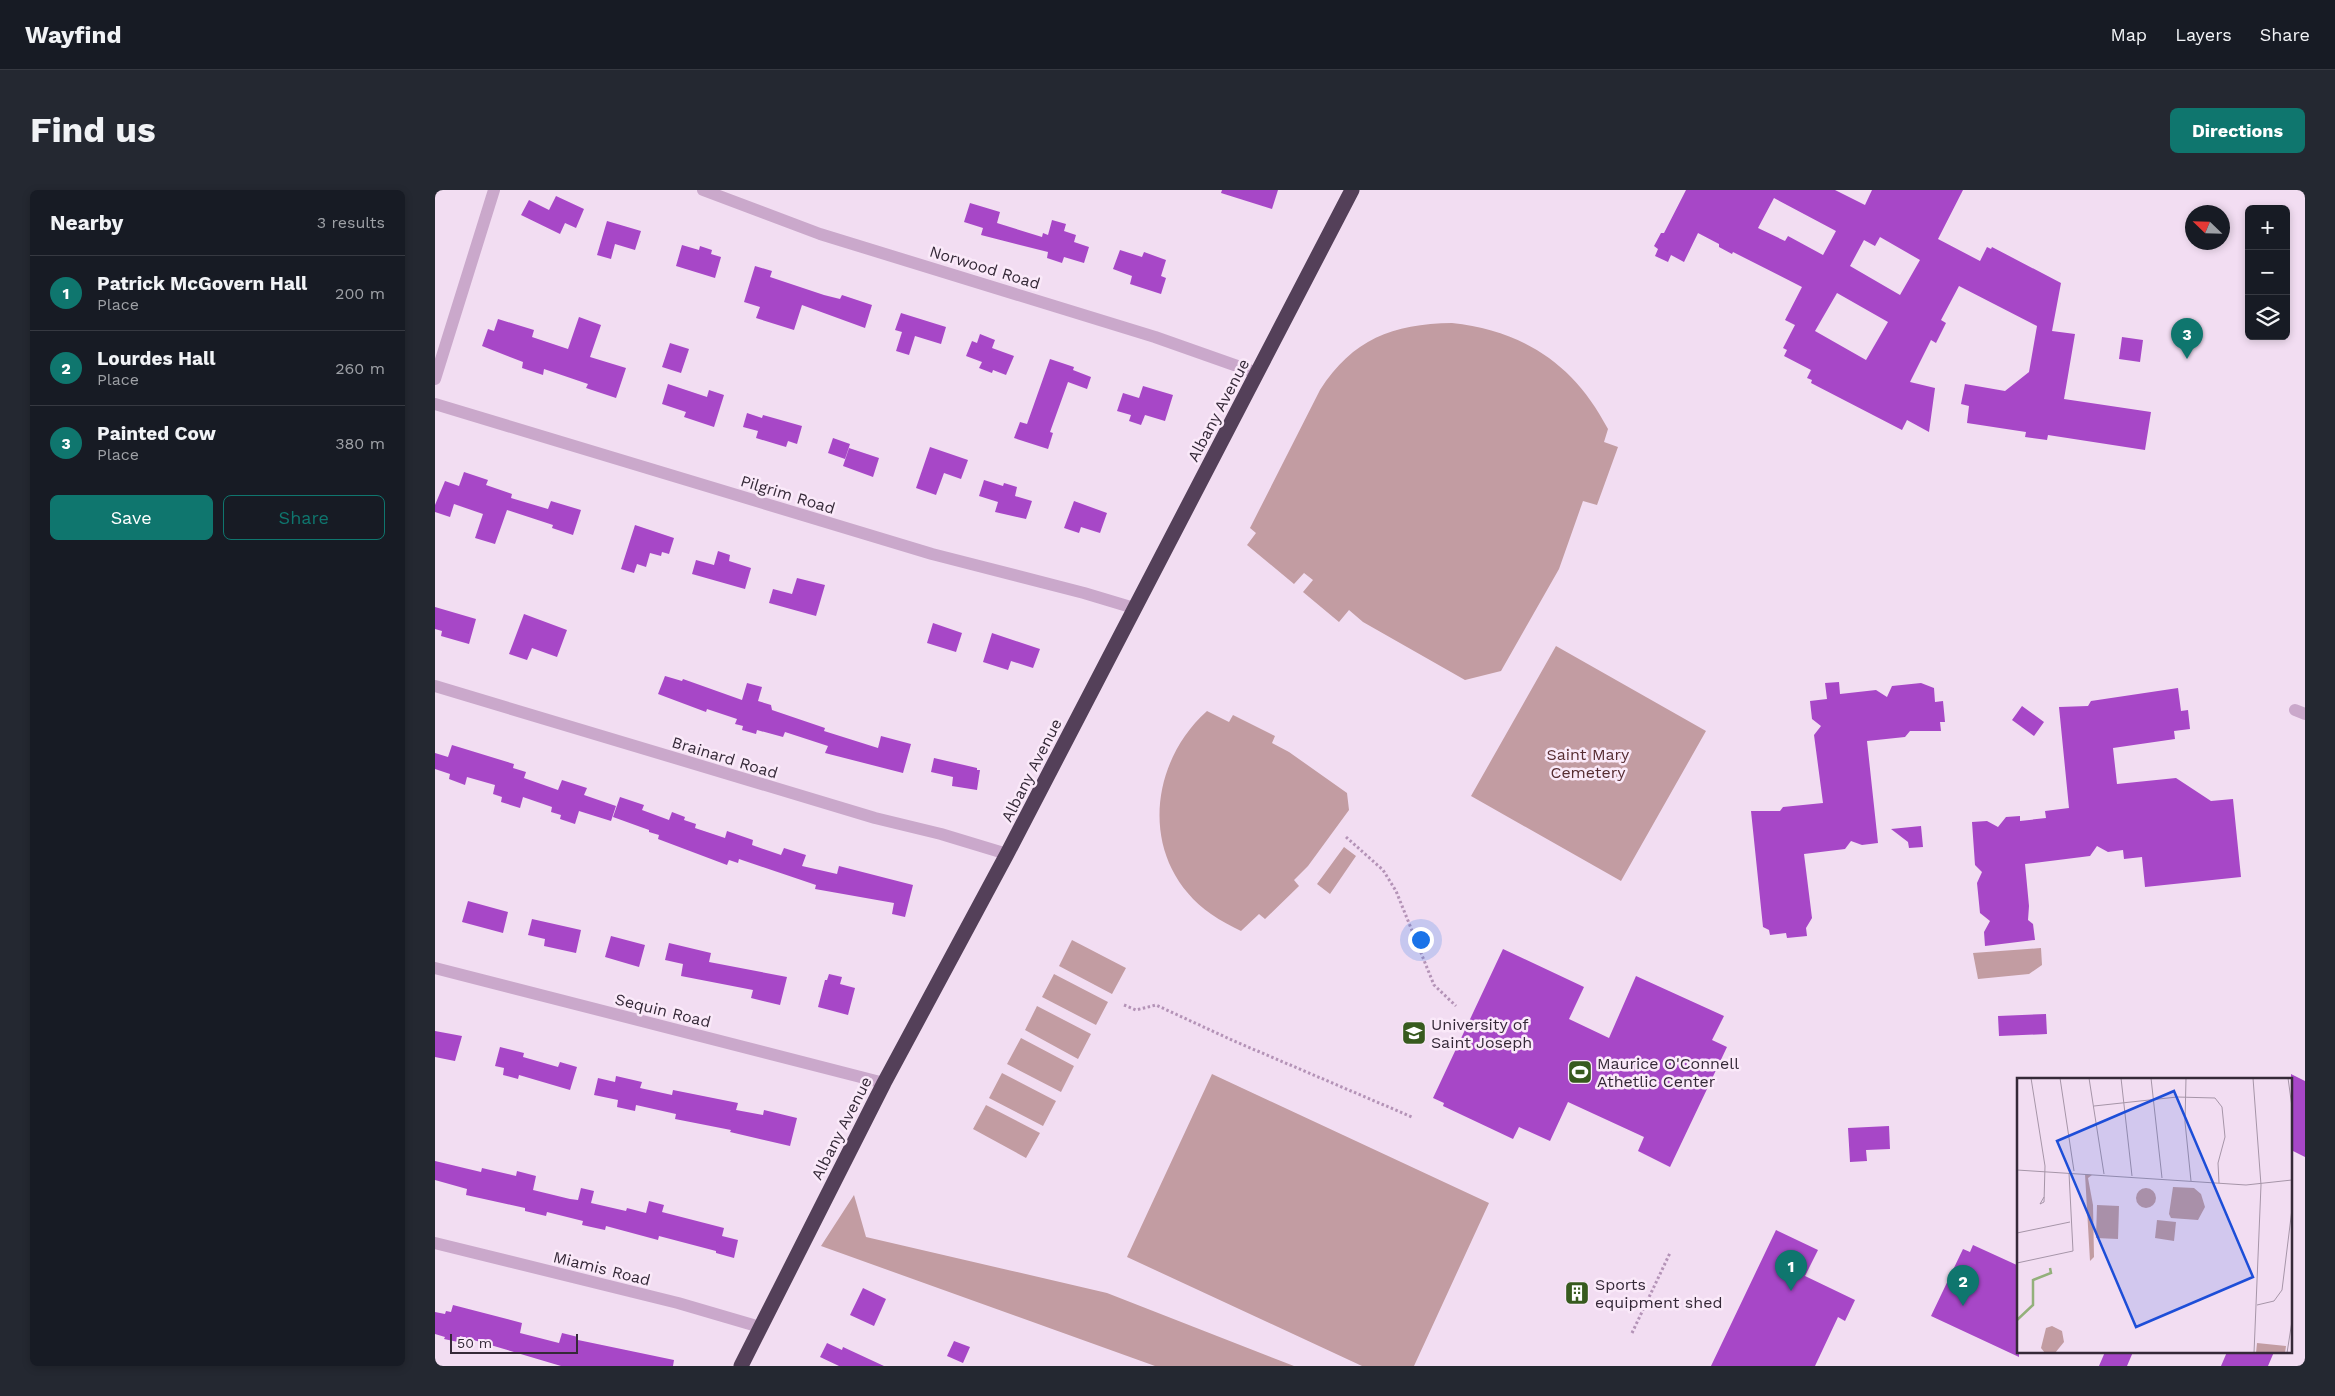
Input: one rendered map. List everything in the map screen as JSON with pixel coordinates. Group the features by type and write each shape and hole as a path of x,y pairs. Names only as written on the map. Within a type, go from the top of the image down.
{"highway":[{"name":"Albany Avenue","path":"741,1366 884,1083 1007,854 1352,190"}],"street":[{"path":"435,379 494,190"},
{"name":"Norwood Road","path":"703,190 820,234 1155,337 1257,373"},
{"name":"Pilgrim Road","path":"435,404 932,554 1084,593 1134,608"},
{"name":"Brainard Road","path":"435,686 865,816 941,834 1007,854"},
{"name":"Sequin Road","path":"435,968 884,1083"},
{"name":"Miamis Road","path":"435,1243 677,1303 759,1328"}],"path":[{"path":"1346,837 1383,870 1395,891 1434,985 1456,1006"},
{"path":"1124,1005 1136,1010 1157,1005 1261,1053 1412,1117"},
{"path":"1632,1333 1670,1253"}],"green space":[{"path":"1452,323 1478,327 1524,343 1563,369 1594,406 1608,429 1604,442 1618,447 1597,505 1583,501 1559,569 1501,671 1465,680 1363,622 1349,610 1339,622 1303,592 1313,580 1304,573 1294,584 1247,545 1256,533 1250,528 1320,390 1346,358 1360,347 1393,331 1430,324"},
{"name":"Saint Mary Cemetery","path":"1556,646 1706,731 1621,881 1471,796"},
{"path":"1207,711 1229,722 1233,715 1275,736 1272,743 1289,752 1347,793 1349,810 1308,866 1294,880 1299,886 1265,919 1259,914 1241,931 1211,914 1188,893 1172,869 1162,842 1159,814 1163,786 1172,759 1187,733"},
{"path":"1344,847 1356,856 1330,894 1317,884"},
{"path":"1072,940 1126,968 1112,994 1059,966"},
{"path":"2041,948 2042,965 2029,974 1978,979 1973,953"},
{"path":"1054,974 1108,1002 1096,1025 1042,997"},
{"path":"1037,1006 1091,1034 1078,1059 1025,1030"},
{"path":"1021,1038 1074,1066 1061,1092 1007,1064"},
{"path":"1002,1073 1056,1101 1043,1126 989,1098"},
{"path":"1212,1074 1489,1203 1414,1366 1362,1366 1127,1257"},
{"path":"986,1105 1040,1133 1026,1158 973,1129"},
{"path":"854,1195 866,1237 1107,1293 1294,1366 1155,1366 821,1246"}],"building":[{"path":"1222,190 1278,190 1272,209 1221,193"},
{"path":"1686,190 1835,190 1865,205 1872,190 1963,190 1938,239 1980,261 1987,247 1991,249 1992,247 2061,283 2052,331 2075,334 2064,399 2151,412 2145,450 2048,435 2047,440 2025,437 2026,432 1967,423 1969,406 1961,404 1965,384 2005,391 2029,372 2037,326 1959,286 1941,320 1946,323 1936,343 1931,340 1910,382 1935,388 1929,432 1907,420 1902,430 1811,383 1812,380 1807,378 1811,370 1784,356 1787,350 1783,348 1795,325 1785,320 1802,287 1733,252 1732,254 1719,247 1719,244 1698,233 1684,262 1671,255 1668,262 1655,256 1658,249 1654,246 1661,233 1664,233","holes":["1774,198 1836,231 1823,255 1788,236 1785,241 1758,228","1880,237 1920,260 1900,295 1850,266 1864,240 1875,246","1837,293 1888,322 1866,360 1815,331"]},
{"path":"556,196 584,209 576,228 565,223 560,234 521,215 529,200 549,210"},
{"path":"970,203 1000,212 997,223 1042,237 1043,233 1048,235 1052,220 1066,224 1064,231 1076,235 1074,242 1089,247 1084,263 1064,257 1062,263 1047,258 1048,252 981,235 983,228 964,222"},
{"path":"607,221 641,231 635,250 615,244 611,259 597,255"},
{"path":"682,245 699,250 700,246 712,250 711,254 721,257 715,278 676,266"},
{"path":"1120,250 1142,257 1144,252 1166,260 1161,276 1166,278 1161,294 1130,284 1132,276 1113,269"},
{"path":"755,266 772,271 770,277 824,295 840,299 842,295 872,305 865,328 802,305 794,330 756,318 760,307 744,302"},
{"path":"901,313 946,327 941,344 915,336 909,355 896,351 902,332 895,330"},
{"path":"579,317 601,325 590,357 626,368 616,398 586,388 588,384 544,369 543,375 522,368 523,362 482,346 488,329 494,331 498,319 534,330 532,337 568,349"},
{"path":"980,334 995,340 992,348 1014,356 1006,375 993,370 992,373 979,368 982,362 966,356 972,341 977,343"},
{"path":"2122,337 2143,340 2140,362 2119,359"},
{"path":"670,343 689,349 681,373 662,367"},
{"path":"1050,359 1074,367 1073,370 1091,377 1087,389 1068,382 1050,432 1053,433 1048,449 1014,438 1020,422 1027,424"},
{"path":"668,384 707,397 709,390 724,395 714,427 684,417 686,412 662,404"},
{"path":"1143,386 1173,395 1165,421 1145,415 1141,425 1129,421 1131,415 1117,411 1123,393 1139,398"},
{"path":"747,413 762,418 763,415 802,426 797,444 788,441 786,447 756,438 758,431 743,427"},
{"path":"833,438 850,444 845,459 828,453"},
{"path":"930,447 968,460 961,479 944,473 936,495 916,488"},
{"path":"849,448 879,458 873,477 843,466"},
{"path":"464,472 488,480 486,485 512,494 511,498 548,509 551,501 581,510 573,535 552,528 553,525 507,510 495,544 475,538 483,514 454,504 450,517 435,512 435,505 445,481 459,486"},
{"path":"984,480 1003,486 1004,483 1017,487 1015,496 1032,501 1026,519 995,512 998,502 979,496"},
{"path":"1074,501 1107,513 1100,533 1081,527 1079,533 1064,528"},
{"path":"635,525 674,538 669,554 662,552 661,556 650,553 646,567 637,564 634,573 621,569"},
{"path":"718,551 730,555 729,561 751,568 745,589 692,574 696,560 714,565"},
{"path":"797,578 825,585 816,616 769,603 773,589 792,594"},
{"path":"435,607 476,619 469,644 441,636 442,631 435,629"},
{"path":"524,614 567,630 557,657 532,648 527,660 509,654"},
{"path":"933,623 962,633 956,652 927,643"},
{"path":"992,633 1040,649 1033,668 1011,661 1008,670 983,662"},
{"path":"665,676 682,681 683,679 742,700 747,683 762,687 758,701 771,705 772,710 825,728 824,731 878,748 881,736 911,744 903,773 825,753 828,746 785,732 783,737 757,730 756,734 742,730 743,726 735,724 737,719 707,709 706,712 658,694"},
{"path":"1839,682 1840,694 1876,690 1887,697 1892,686 1921,683 1934,688 1935,702 1943,701 1945,722 1940,722 1941,731 1910,731 1905,737 1867,741 1878,843 1862,845 1851,841 1845,849 1804,854 1812,918 1806,928 1807,936 1787,938 1786,933 1770,935 1769,930 1763,927 1751,811 1780,811 1783,807 1823,803 1814,735 1821,726 1812,719 1810,701 1827,699 1825,683"},
{"path":"2178,688 2181,711 2188,710 2190,729 2174,731 2175,739 2113,748 2117,784 2176,778 2211,801 2233,799 2241,877 2145,887 2142,857 2124,859 2123,850 2108,852 2097,846 2090,856 2025,864 2029,906 2028,920 2033,924 2035,940 1985,946 1984,932 1990,921 1980,913 1977,883 1982,872 1975,865 1972,822 1987,821 1998,827 2006,817 2020,816 2020,821 2046,818 2045,811 2069,808 2059,707 2088,706 2091,701"},
{"path":"2022,706 2044,722 2034,736 2012,720"},
{"path":"452,745 514,764 513,768 526,772 524,778 558,790 562,780 587,788 584,795 616,806 611,821 579,811 575,824 560,819 561,815 551,812 552,807 523,797 520,808 501,802 502,797 493,794 495,785 467,777 465,785 449,779 450,774 435,769 435,753 448,757"},
{"path":"934,758 980,770 977,790 952,786 953,777 931,772"},
{"path":"620,797 644,805 642,810 669,820 672,812 685,817 684,820 696,824 695,828 725,838 727,831 753,840 752,845 781,855 784,848 806,855 802,866 837,874 839,866 913,885 905,917 892,914 894,903 815,889 816,885 739,859 738,863 729,860 727,865 658,839 659,835 649,832 649,830 613,817"},
{"path":"1921,826 1923,847 1909,848 1908,842 1891,829"},
{"path":"468,901 508,912 503,933 462,922"},
{"path":"532,919 581,930 576,953 544,946 545,939 528,935"},
{"path":"611,936 645,945 639,967 605,957"},
{"path":"669,943 711,953 709,962 787,977 780,1005 751,998 753,990 681,976 683,964 665,960"},
{"name":"Maurice O'Connell Athetlic Center","path":"1503,949 1584,987 1569,1019 1609,1038 1636,976 1724,1016 1712,1040 1727,1047 1670,1167 1638,1151 1644,1137 1568,1102 1550,1141 1519,1127 1513,1139 1443,1106 1444,1103 1433,1098"},
{"path":"829,974 842,977 840,984 855,988 848,1015 818,1007 825,980 827,980"},
{"path":"2046,1014 2047,1034 1999,1036 1998,1016"},
{"path":"435,1031 462,1036 455,1061 435,1057"},
{"path":"500,1047 524,1053 523,1057 558,1067 560,1062 577,1067 570,1090 519,1075 518,1079 503,1075 504,1068 495,1066"},
{"path":"2291,1074 2305,1081 2305,1157 2293,1151 2293,1078 2291,1078"},
{"path":"616,1076 642,1082 640,1088 672,1095 673,1090 738,1103 736,1110 763,1115 764,1110 797,1118 790,1146 730,1132 731,1130 675,1119 676,1114 636,1105 635,1111 617,1107 618,1100 594,1095 598,1078 615,1082"},
{"path":"1889,1126 1890,1149 1866,1150 1867,1161 1850,1162 1848,1128"},
{"path":"435,1161 481,1172 482,1168 516,1176 517,1171 536,1176 533,1190 570,1199 578,1200 581,1188 594,1191 591,1203 626,1211 627,1208 646,1213 649,1201 664,1205 662,1212 724,1228 722,1236 738,1240 734,1258 716,1253 716,1251 659,1236 658,1240 606,1226 605,1230 582,1225 583,1221 547,1212 546,1216 525,1211 525,1208 466,1195 467,1189 435,1180"},
{"path":"1776,1230 1818,1250 1805,1276 1855,1300 1845,1321 1838,1317 1815,1366 1711,1366"},
{"path":"1973,1245 2017,1265 2017,1354 2019,1354 2019,1357 1931,1316 1963,1249 1970,1252"},
{"name":"Sports equipment shed","path":"1573,1282 1588,1289 1581,1304 1566,1297"},
{"path":"863,1288 886,1299 874,1326 850,1315"},
{"path":"453,1305 522,1323 520,1333 559,1343 562,1333 578,1337 578,1340 674,1360 673,1366 561,1366 460,1336 458,1342 444,1339 445,1337 435,1334 435,1312 445,1314 446,1311 451,1312"},
{"path":"954,1341 970,1347 963,1363 947,1356"},
{"path":"827,1343 842,1350 843,1347 884,1366 839,1366 820,1357"},
{"path":"2104,1354 2132,1354 2127,1366 2099,1366"},
{"path":"2226,1354 2273,1354 2268,1366 2221,1366"}],"place":[{"name":"Painted Cow","path":"2187,359"},
{"name":"University of Saint Joseph","path":"1414,1033"},
{"name":"Maurice O'Connell Athetlic Center","path":"1580,1072"},
{"name":"Patrick McGovern Hall","path":"1791,1291"},
{"name":"Sports equipment shed","path":"1577,1293"},
{"name":"Lourdes Hall","path":"1963,1306"}]}
